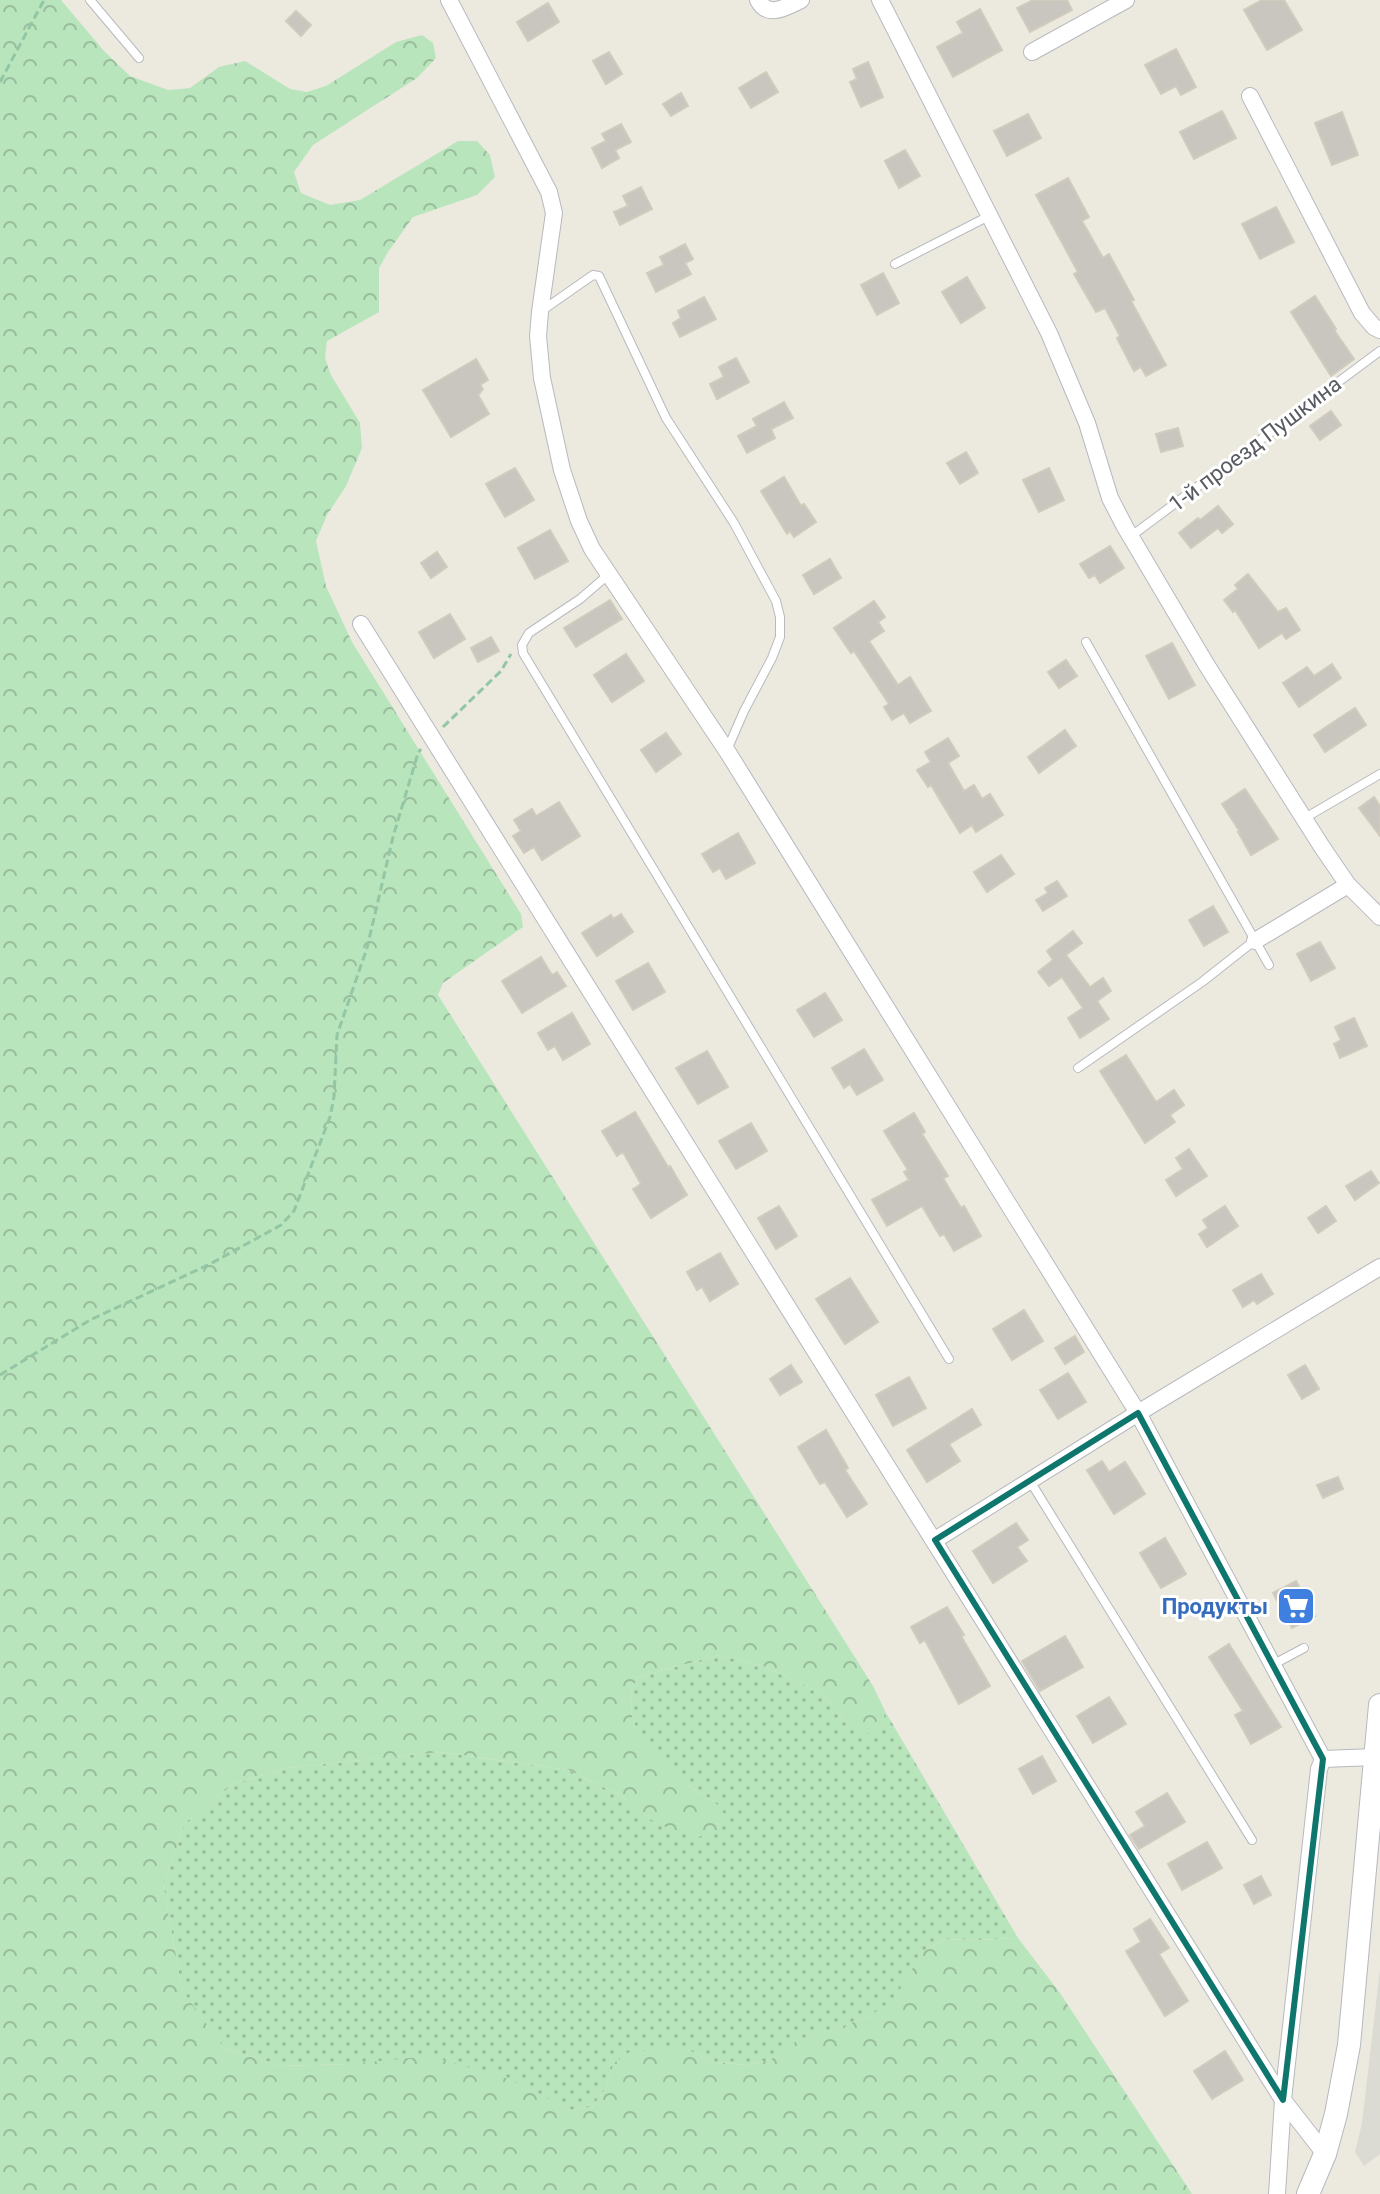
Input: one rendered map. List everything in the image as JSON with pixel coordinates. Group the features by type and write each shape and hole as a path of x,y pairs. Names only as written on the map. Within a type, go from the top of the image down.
{"main road":[{"path":"1308,2194 1325,2154 1349,2045 1375,1836 1375,1757 1380,1705"}],"street":[{"path":"449,0 549,192 554,213 538,336 542,378 562,470 592,549 727,751 1138,1413 1323,1759 1319,1769 1283,2100 1277,2194"},
{"path":"758,0 770,11 781,10 801,0"},
{"path":"880,0 1049,333 1087,423 1110,498 1130,537 1304,819 1348,885 1380,917"},
{"path":"1032,52 1126,0"},
{"path":"1250,96 1362,313 1380,330"},
{"path":"361,624 1283,2100 1325,2154"},
{"path":"1255,941 1348,885"},
{"path":"935,1540 1380,1267"},
{"path":"1323,1759 1375,1757"}],"lane":[{"path":"90,0 139,58"},
{"path":"895,264 989,216"},
{"path":"540,312 593,275 599,276 666,418 734,523 776,601 780,637 727,751"},
{"name":"1-й проезд Пушкина","path":"1130,537 1380,351"},
{"path":"608,575 580,599 529,633 522,645 523,653 949,1359"},
{"path":"1086,642 1269,965"},
{"path":"1304,819 1380,774"},
{"path":"1078,1068 1202,982 1255,941"},
{"path":"1030,1481 1252,1840"},
{"path":"1274,1664 1304,1648"}],"path":[{"path":"0,82 44,0"},
{"path":"0,1375 90,1320 222,1258 281,1225 294,1211 330,1117 341,1018 367,948 393,837 418,753 501,671 517,644 529,633"}],"highlighted area":[{"path":"1138,1413 1323,1759 1283,2100 935,1540"}],"shaded area":[{"path":"1380,1969 1380,2154 1364,2166 1355,2152 1362,2123"}],"green space":[{"path":"0,0 61,0 104,51 130,76 168,90 190,88 219,67 245,61 290,89 307,92 326,86 396,42 422,35 433,43 436,58 417,78 313,145 294,172 301,193 330,205 360,200 458,141 477,141 490,155 495,177 477,195 413,217 379,268 379,312 327,341 325,358 331,375 360,423 362,448 346,486 327,515 316,541 326,586 352,642 521,914 523,927 443,983 438,995 873,1686 885,1711 882,1727 867,1734 849,1727 821,1693 766,1667 719,1655 638,1677 630,1693 632,1716 639,1736 685,1784 715,1802 726,1816 716,1833 697,1837 657,1824 623,1797 569,1770 440,1752 287,1768 233,1784 186,1822 163,1884 182,1990 224,2048 282,2066 349,2064 430,2056 509,2079 571,2110 592,2107 606,2088 614,2063 631,2051 686,2049 714,2062 745,2065 770,2060 798,2040 867,2018 894,1999 923,1951 945,1939 1018,1938 1060,1993 1192,2194 0,2194"},
{"path":"719,1655 766,1667 821,1693 849,1727 882,1726 885,1711 1018,1938 945,1939 923,1951 894,2000 867,2018 799,2040 770,2060 745,2065 714,2062 686,2049 614,2063 606,2088 592,2107 571,2110 548,2100 349,2064 282,2066 224,2048 182,1991 163,1884 186,1822 233,1784 287,1768 439,1752 569,1770 623,1797 657,1824 715,1802 685,1784 639,1737 632,1716 630,1693 638,1677"}],"building":[{"path":"1033,0 1067,0 1072,10 1030,32 1017,8"},
{"path":"1262,0 1284,0 1302,30 1267,50 1244,10"},
{"path":"548,3 559,22 528,41 517,22"},
{"path":"980,9 1002,50 953,77 937,47 963,33 957,22"},
{"path":"296,11 311,25 301,36 286,21"},
{"path":"1176,49 1196,87 1181,95 1176,86 1161,94 1145,65"},
{"path":"609,52 622,74 606,84 593,61"},
{"path":"868,62 883,97 861,107 850,82 857,79 853,69"},
{"path":"766,72 778,92 751,108 739,88"},
{"path":"681,93 688,106 671,116 663,104"},
{"path":"1222,111 1236,138 1194,159 1180,132"},
{"path":"1342,112 1358,155 1332,165 1315,123"},
{"path":"1028,114 1041,138 1007,156 994,131"},
{"path":"621,124 631,142 615,150 619,158 602,168 592,148 606,141 602,134"},
{"path":"905,150 920,176 899,188 885,161"},
{"path":"1068,178 1089,217 1082,221 1103,258 1109,254 1166,365 1146,376 1141,367 1134,371 1105,308 1096,312 1036,195"},
{"path":"641,187 652,209 620,225 614,212 628,206 623,196"},
{"path":"1276,207 1294,242 1260,259 1242,224"},
{"path":"685,244 693,259 685,263 691,274 656,292 647,273 664,265 660,257"},
{"path":"883,273 899,303 877,315 861,285"},
{"path":"967,277 985,308 961,323 942,292"},
{"path":"1315,296 1354,359 1331,376 1291,312"},
{"path":"704,297 716,319 680,337 673,323 681,318 678,311"},
{"path":"736,358 749,382 717,399 710,384 724,377 719,367"},
{"path":"476,359 488,380 480,385 483,389 478,395 489,414 451,437 423,390"},
{"path":"784,402 793,418 771,429 775,438 747,453 738,436 757,426 753,419"},
{"path":"1331,411 1341,425 1320,440 1310,426"},
{"path":"1178,428 1183,446 1161,452 1156,434"},
{"path":"966,452 978,473 960,484 947,463"},
{"path":"515,468 534,500 505,517 486,484"},
{"path":"1049,468 1064,500 1039,512 1023,480"},
{"path":"784,477 801,506 804,504 816,522 794,537 790,531 787,534 761,491"},
{"path":"1218,506 1233,524 1222,533 1218,528 1191,548 1179,533"},
{"path":"550,530 568,561 535,579 518,548"},
{"path":"1110,546 1124,568 1100,583 1095,575 1089,578 1080,564"},
{"path":"437,552 447,567 431,578 421,563"},
{"path":"830,559 841,578 814,594 803,575"},
{"path":"1248,574 1278,612 1286,608 1300,630 1286,639 1282,633 1259,648 1235,610 1233,612 1224,600 1238,589 1235,585"},
{"path":"610,600 622,619 576,647 564,628"},
{"path":"874,601 885,617 878,622 884,631 869,641 898,685 910,677 931,711 910,723 904,713 892,720 884,707 889,704 854,651 851,653 834,628"},
{"path":"450,614 465,639 434,658 419,632"},
{"path":"491,637 499,651 478,662 471,648"},
{"path":"1172,643 1195,685 1169,699 1146,656"},
{"path":"626,654 644,681 612,702 594,675"},
{"path":"1066,660 1077,676 1059,688 1048,672"},
{"path":"1332,664 1341,678 1299,707 1283,683 1307,667 1314,676"},
{"path":"1355,708 1366,725 1325,752 1314,735"},
{"path":"1065,730 1076,746 1039,773 1028,757"},
{"path":"666,733 681,754 656,772 641,750"},
{"path":"948,738 959,756 948,763 964,791 974,785 982,799 990,794 1003,815 976,832 972,825 960,833 931,785 928,787 917,770 931,762 925,752"},
{"path":"1245,789 1278,839 1251,855 1222,804"},
{"path":"1374,797 1380,806 1380,836 1359,808"},
{"path":"559,802 580,836 542,860 534,847 524,853 513,836 521,831 514,820 532,809 536,816"},
{"path":"738,833 755,863 726,879 720,868 713,872 702,854"},
{"path":"1001,855 1014,874 987,892 974,872"},
{"path":"1057,881 1067,896 1043,911 1036,900 1048,893 1045,888"},
{"path":"1213,906 1228,932 1204,946 1189,920"},
{"path":"621,914 633,932 597,956 582,933 611,915 613,919"},
{"path":"1073,931 1082,943 1066,955 1090,987 1103,978 1111,991 1097,1001 1109,1019 1080,1038 1068,1018 1083,1008 1062,977 1049,986 1038,972 1053,960 1047,951"},
{"path":"1320,942 1335,968 1311,981 1297,954"},
{"path":"541,957 552,975 557,972 566,986 522,1013 502,981"},
{"path":"648,963 665,992 633,1010 616,981"},
{"path":"825,993 842,1020 814,1037 797,1010"},
{"path":"572,1013 590,1044 563,1060 555,1046 548,1050 538,1033"},
{"path":"1354,1018 1367,1046 1340,1058 1334,1044 1341,1040 1335,1027"},
{"path":"864,1049 883,1080 857,1095 850,1084 844,1088 832,1068"},
{"path":"707,1051 728,1087 698,1104 676,1068"},
{"path":"1126,1055 1156,1102 1174,1090 1184,1105 1170,1115 1175,1122 1145,1143 1100,1071"},
{"path":"635,1112 687,1195 651,1218 633,1189 641,1184 623,1152 617,1156 602,1131"},
{"path":"914,1113 925,1132 922,1134 948,1176 943,1178 981,1236 954,1251 944,1234 940,1236 922,1206 887,1226 872,1200 909,1180 904,1172 908,1170 884,1131"},
{"path":"751,1123 767,1151 736,1169 719,1141"},
{"path":"1189,1149 1207,1176 1176,1196 1166,1180 1183,1169 1176,1158"},
{"path":"1371,1171 1379,1183 1355,1200 1346,1186"},
{"path":"779,1206 797,1236 776,1249 758,1218"},
{"path":"1225,1206 1238,1226 1207,1247 1199,1234 1208,1228 1203,1220"},
{"path":"1326,1206 1336,1221 1318,1233 1308,1218"},
{"path":"720,1253 738,1284 710,1301 702,1287 697,1290 687,1272"},
{"path":"1261,1274 1273,1294 1257,1304 1254,1300 1243,1307 1233,1290"},
{"path":"850,1278 878,1322 845,1344 816,1299"},
{"path":"1024,1310 1043,1341 1012,1360 993,1329"},
{"path":"1075,1336 1084,1352 1065,1364 1055,1348"},
{"path":"791,1365 802,1382 780,1395 770,1379"},
{"path":"1305,1365 1319,1389 1302,1399 1288,1375"},
{"path":"1068,1373 1086,1402 1058,1419 1040,1390"},
{"path":"909,1377 926,1408 893,1426 876,1395"},
{"path":"972,1409 981,1425 949,1444 960,1461 927,1482 907,1450"},
{"path":"826,1430 848,1468 845,1470 867,1504 847,1517 825,1482 820,1484 798,1447"},
{"path":"1102,1461 1109,1472 1125,1462 1145,1494 1114,1514 1087,1470"},
{"path":"1338,1477 1343,1489 1323,1498 1317,1485"},
{"path":"1016,1523 1028,1540 1017,1547 1027,1561 993,1583 973,1551"},
{"path":"1165,1538 1186,1574 1161,1588 1140,1553"},
{"path":"1296,1581 1315,1616 1292,1628 1273,1593"},
{"path":"947,1607 990,1686 959,1704 925,1640 920,1643 911,1627"},
{"path":"1065,1636 1083,1667 1040,1691 1022,1661"},
{"path":"1229,1644 1281,1727 1251,1744 1235,1715 1243,1711 1209,1657"},
{"path":"1109,1697 1126,1724 1093,1743 1077,1716"},
{"path":"1042,1756 1056,1781 1033,1794 1019,1769"},
{"path":"1167,1793 1185,1822 1139,1849 1130,1835 1145,1826 1136,1812"},
{"path":"1207,1842 1222,1868 1182,1890 1168,1864"},
{"path":"1261,1876 1271,1895 1254,1904 1244,1885"},
{"path":"1150,1919 1169,1948 1159,1954 1188,2001 1165,2016 1126,1951 1141,1942 1134,1929"},
{"path":"1225,2051 1243,2080 1212,2099 1194,2071"}],"place":[{"name":"Продукты","path":"1296,1606"}]}
